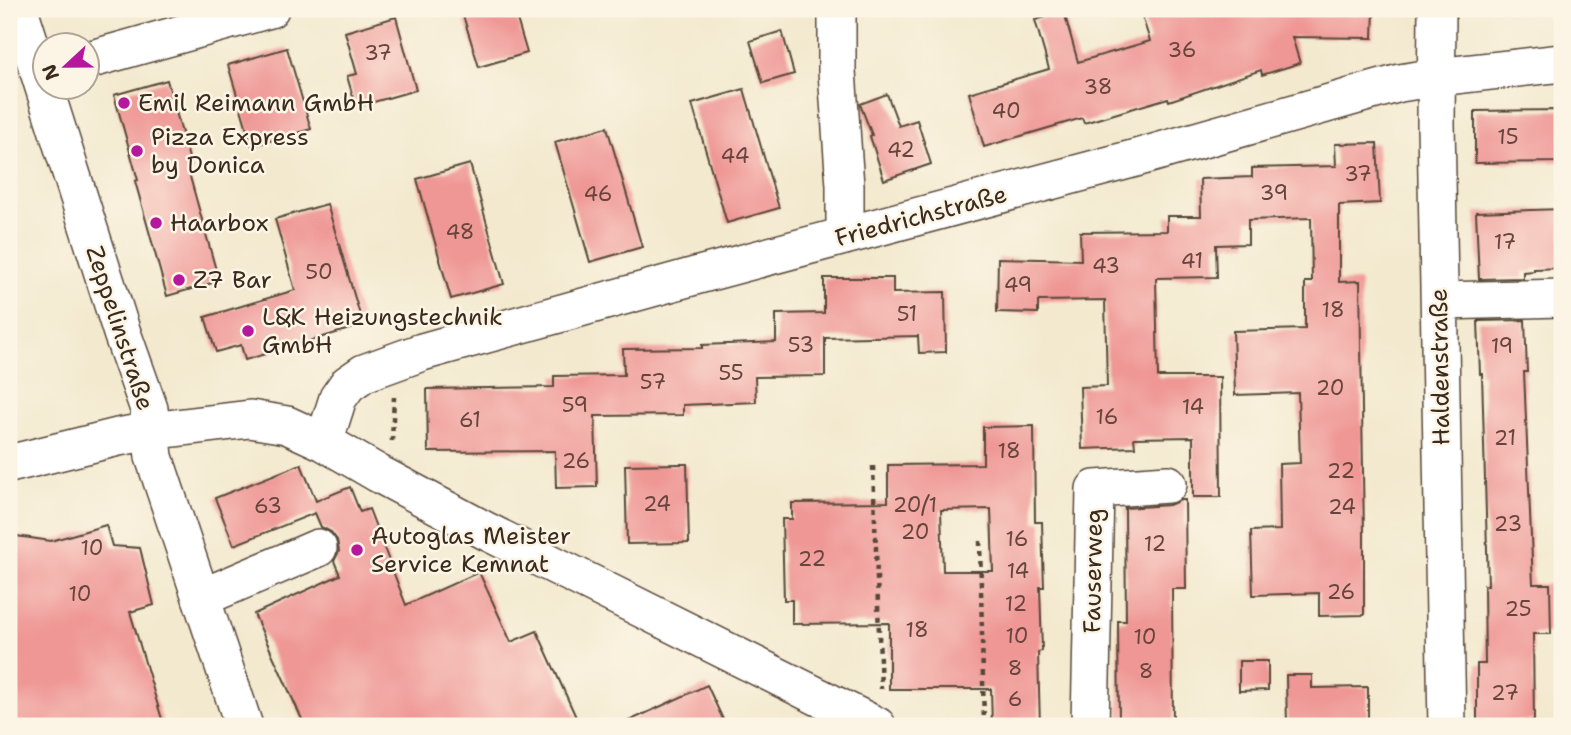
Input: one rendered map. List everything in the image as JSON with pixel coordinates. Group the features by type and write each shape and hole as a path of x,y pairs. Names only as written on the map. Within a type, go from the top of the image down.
{"street":[{"name":"Zeppelinstraße","path":"19,9 31,71 149,409 153,457 244,726"},
{"path":"102,56 270,9"},
{"path":"837,9 837,71 845,186 845,236"},
{"name":"Haldenstraße","path":"1437,9 1436,124 1447,726"},
{"name":"Friedrichstraße","path":"324,442 338,398 348,384 364,373 422,352 1136,158 1400,83 1562,63"},
{"path":"1440,301 1562,298"},
{"path":"9,464 150,431 250,419 287,425 324,442 498,537 871,723"},
{"name":"Fauserweg","path":"1090,726 1095,489 1168,484"},
{"path":"201,598 318,548"}],"path":[{"path":"379,474 391,450 395,383 393,362"},
{"path":"871,723 881,692 873,466"},
{"path":"980,541 984,726"}],"building":[{"path":"461,9 514,9 527,53 479,67"},
{"path":"1164,9 1374,9 1373,38 1292,37 1300,63 1262,75 1261,70 1169,101 1168,98 1084,123 1082,118 984,147 969,93 1049,69 1035,20 1064,12 1078,62 1150,41 1142,16"},
{"path":"396,17 416,90 356,107 347,76 357,74 345,32"},
{"path":"782,31 794,74 763,83 750,41"},
{"path":"287,48 311,129 252,146 228,65"},
{"path":"167,80 191,165 187,166 219,281 167,296 114,95"},
{"path":"744,89 779,208 727,223 692,104"},
{"path":"887,94 899,126 917,120 931,164 884,180 870,136 872,135 860,104"},
{"path":"1562,110 1562,162 1475,163 1475,111"},
{"path":"607,127 642,247 590,262 555,142"},
{"path":"1377,143 1380,203 1339,205 1339,282 1360,281 1364,615 1319,616 1319,593 1253,595 1251,531 1280,530 1279,464 1300,463 1298,393 1235,395 1233,331 1305,329 1305,282 1312,282 1311,218 1248,220 1248,244 1216,245 1217,277 1156,278 1158,377 1220,377 1221,497 1193,497 1193,437 1134,438 1135,447 1082,449 1080,387 1107,386 1105,300 1038,301 1038,313 997,312 998,258 1081,260 1080,232 1167,231 1167,216 1201,216 1200,179 1252,177 1252,168 1336,166 1335,144"},
{"path":"470,164 504,284 451,299 417,179"},
{"path":"327,204 363,325 245,360 241,345 216,352 205,317 295,290 275,219"},
{"path":"1562,209 1562,268 1534,269 1523,272 1523,278 1479,279 1476,212"},
{"path":"824,278 893,278 893,293 945,292 946,352 919,353 918,336 825,338 825,376 755,377 756,402 683,405 683,415 595,416 597,487 556,488 555,451 428,452 427,389 554,387 554,376 624,375 623,349 702,348 702,345 776,342 776,314 824,313"},
{"path":"1525,320 1527,372 1524,372 1533,584 1550,584 1551,634 1533,634 1534,721 1477,722 1477,664 1485,664 1484,585 1488,585 1478,321"},
{"path":"1034,426 1035,522 1042,522 1044,587 1040,587 1042,651 1038,652 1040,726 992,726 991,689 889,689 889,623 792,624 792,600 784,600 782,519 792,519 792,503 888,502 888,465 983,464 983,427","holes":["991,509 993,571 943,571 941,510"]},
{"path":"301,464 316,501 350,487 360,512 369,509 406,605 479,572 511,642 537,631 580,726 305,726 254,614 340,575 334,561 339,551 337,540 331,532 321,527 315,513 234,545 215,498"},
{"path":"687,464 689,543 627,544 625,465"},
{"path":"1185,500 1186,589 1172,589 1173,726 1119,726 1118,621 1126,621 1125,508 1169,505"},
{"path":"106,525 112,546 140,548 154,605 130,612 164,726 108,726 106,718 79,726 9,726 9,535 51,541"},
{"path":"1239,661 1268,661 1268,690 1239,691"},
{"path":"1286,675 1312,675 1312,688 1368,687 1368,726 1287,726"},
{"path":"707,685 726,726 618,726"}],"place":[{"name":"Emil Reimann GmbH","path":"124,103"},
{"name":"Pizza Express by Donica","path":"137,151"},
{"name":"Haarbox","path":"156,223"},
{"name":"Z7 Bar","path":"179,280"},
{"name":"L&K Heizungstechnik GmbH","path":"248,331"},
{"name":"Autoglas Meister Service Kemnat","path":"357,550"}]}
